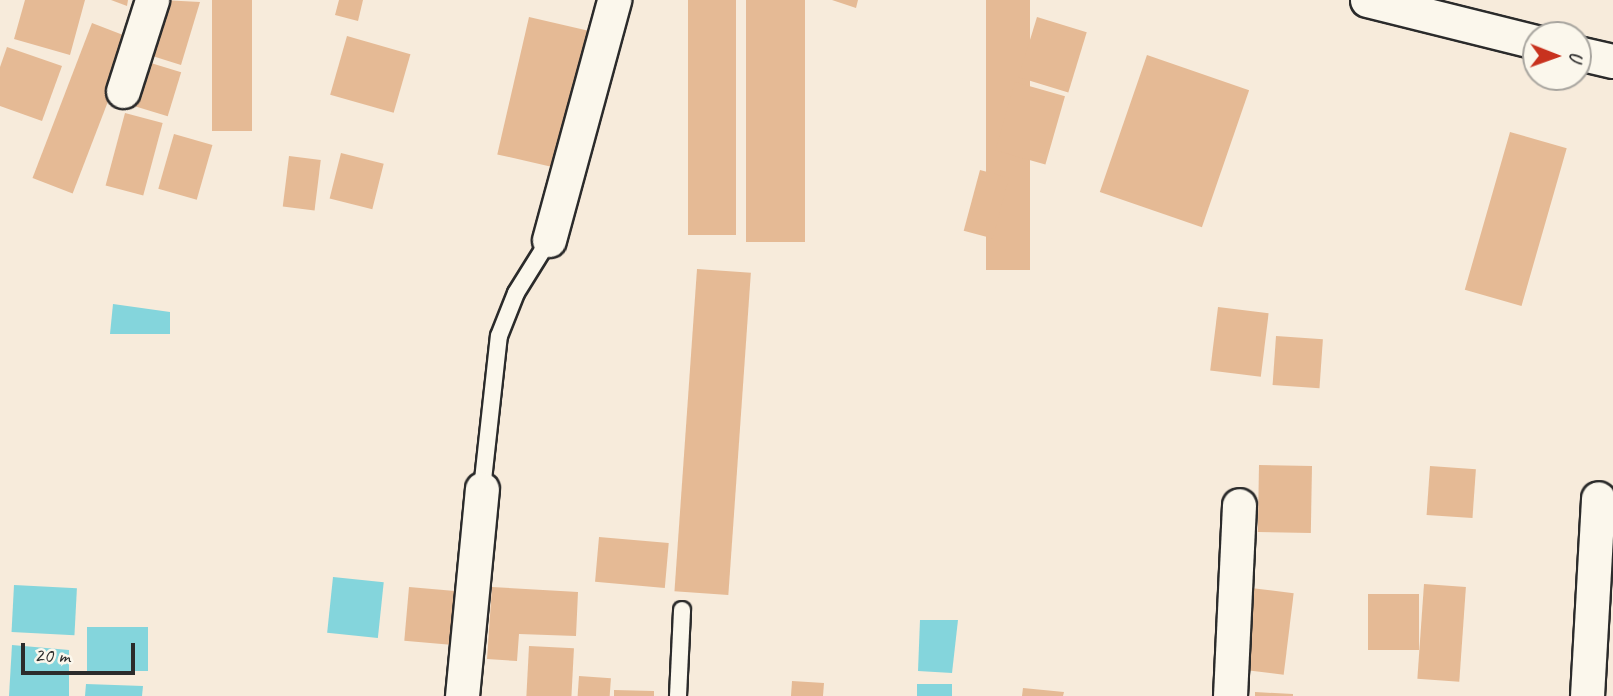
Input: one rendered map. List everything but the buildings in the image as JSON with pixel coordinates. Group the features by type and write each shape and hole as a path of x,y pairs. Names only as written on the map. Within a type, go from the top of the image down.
{"street":[{"path":"122,91 152,0"},
{"path":"549,240 614,0"},
{"path":"1367,0 1522,39"},
{"path":"1592,56 1613,61"},
{"path":"462,696 482,489"},
{"path":"1587,696 1598,498"},
{"path":"1230,696 1239,505"}],"lane":[{"path":"482,489 499,335 516,293 549,240"},
{"path":"678,696 682,610"}],"water":[{"path":"113,304 170,312 170,334 110,334"},
{"path":"333,577 384,582 378,638 327,633"},
{"path":"14,585 77,588 74,635 12,632"},
{"path":"920,620 958,620 952,673 918,671"},
{"path":"87,627 148,627 148,671 87,671"},
{"path":"12,645 69,650 69,696 9,696"},
{"path":"86,684 143,686 142,696 85,696"},
{"path":"917,684 952,684 952,696 917,696"}]}
